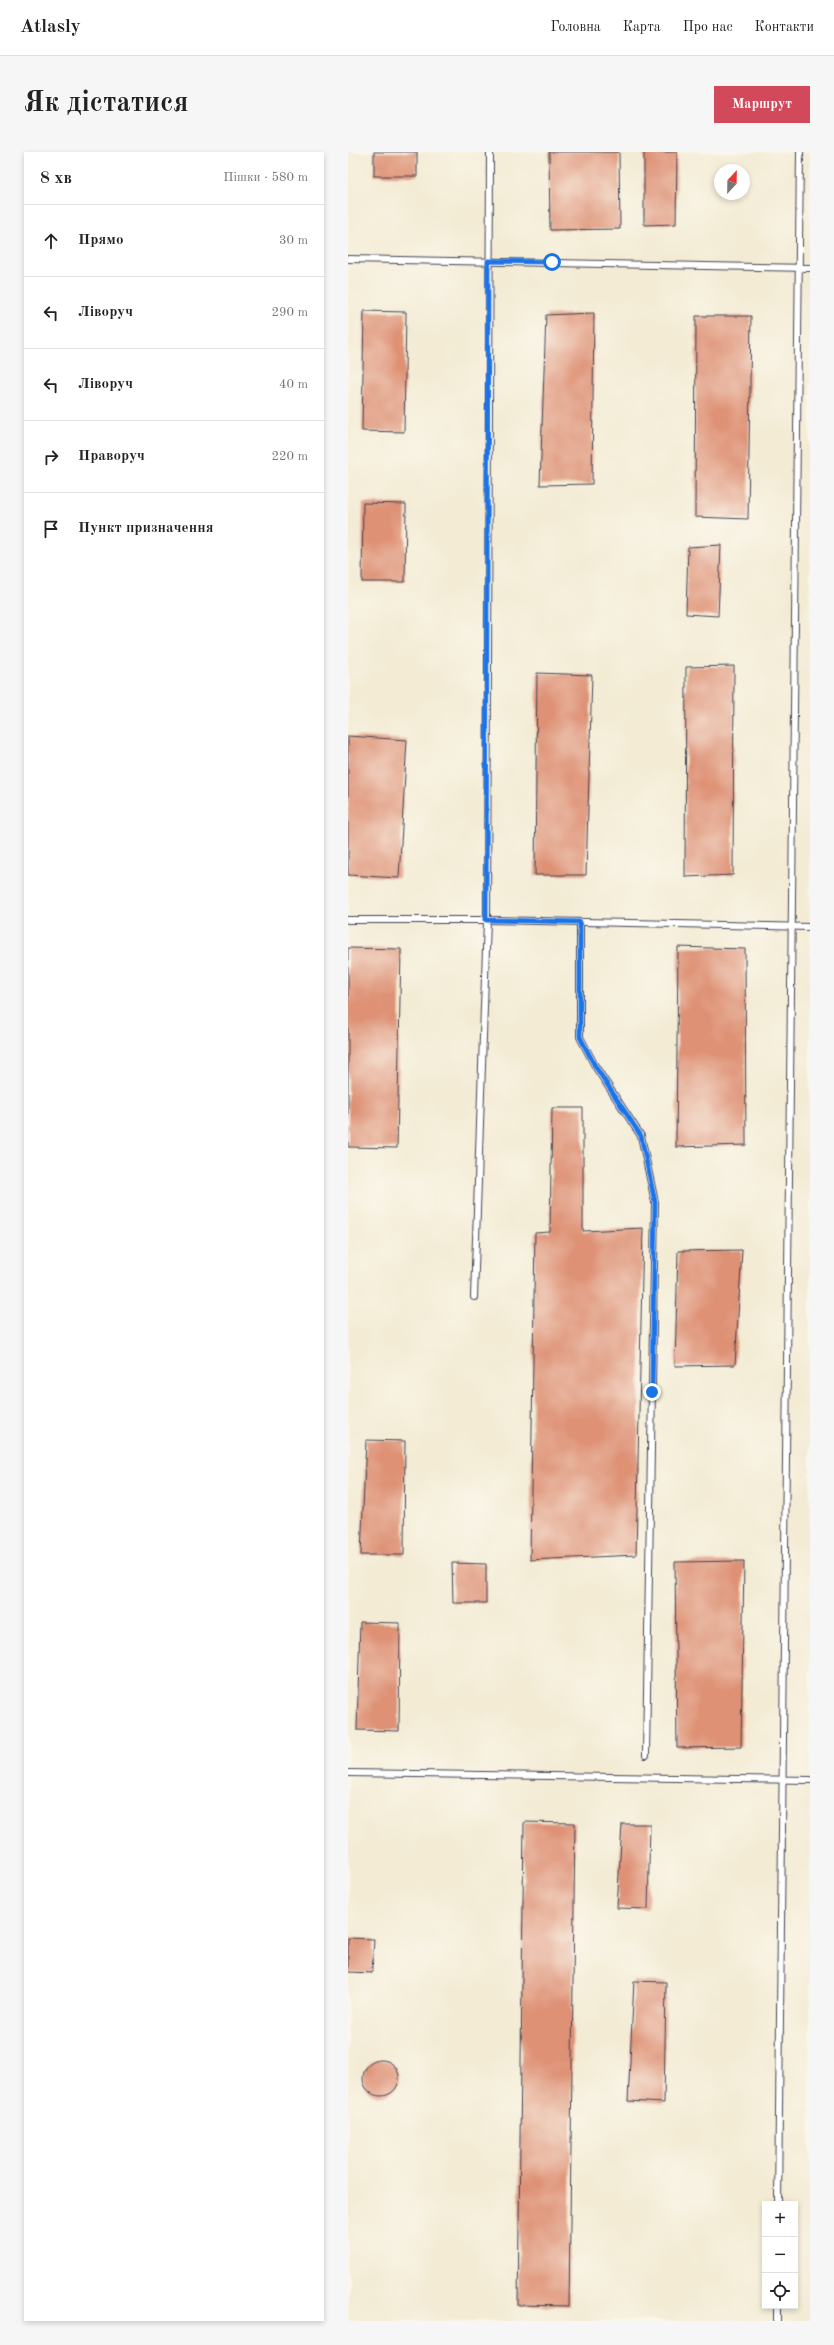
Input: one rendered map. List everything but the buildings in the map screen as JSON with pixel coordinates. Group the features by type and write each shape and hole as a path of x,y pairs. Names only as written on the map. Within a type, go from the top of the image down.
{"lane":[{"path":"474,1297 486,920 488,261 490,152"},
{"path":"778,2201 790,927 800,152"},
{"path":"348,258 810,268"},
{"path":"348,920 486,920 810,927"},
{"path":"580,922 580,1037 595,1066 641,1136 655,1202 646,1755"},
{"path":"348,1773 782,1778 810,1780"},
{"path":"777,2309 777,2321"}],"route":[{"path":"552,262 488,261 486,920 580,922 580,1037 595,1066 641,1136 655,1202 652,1392"}]}
